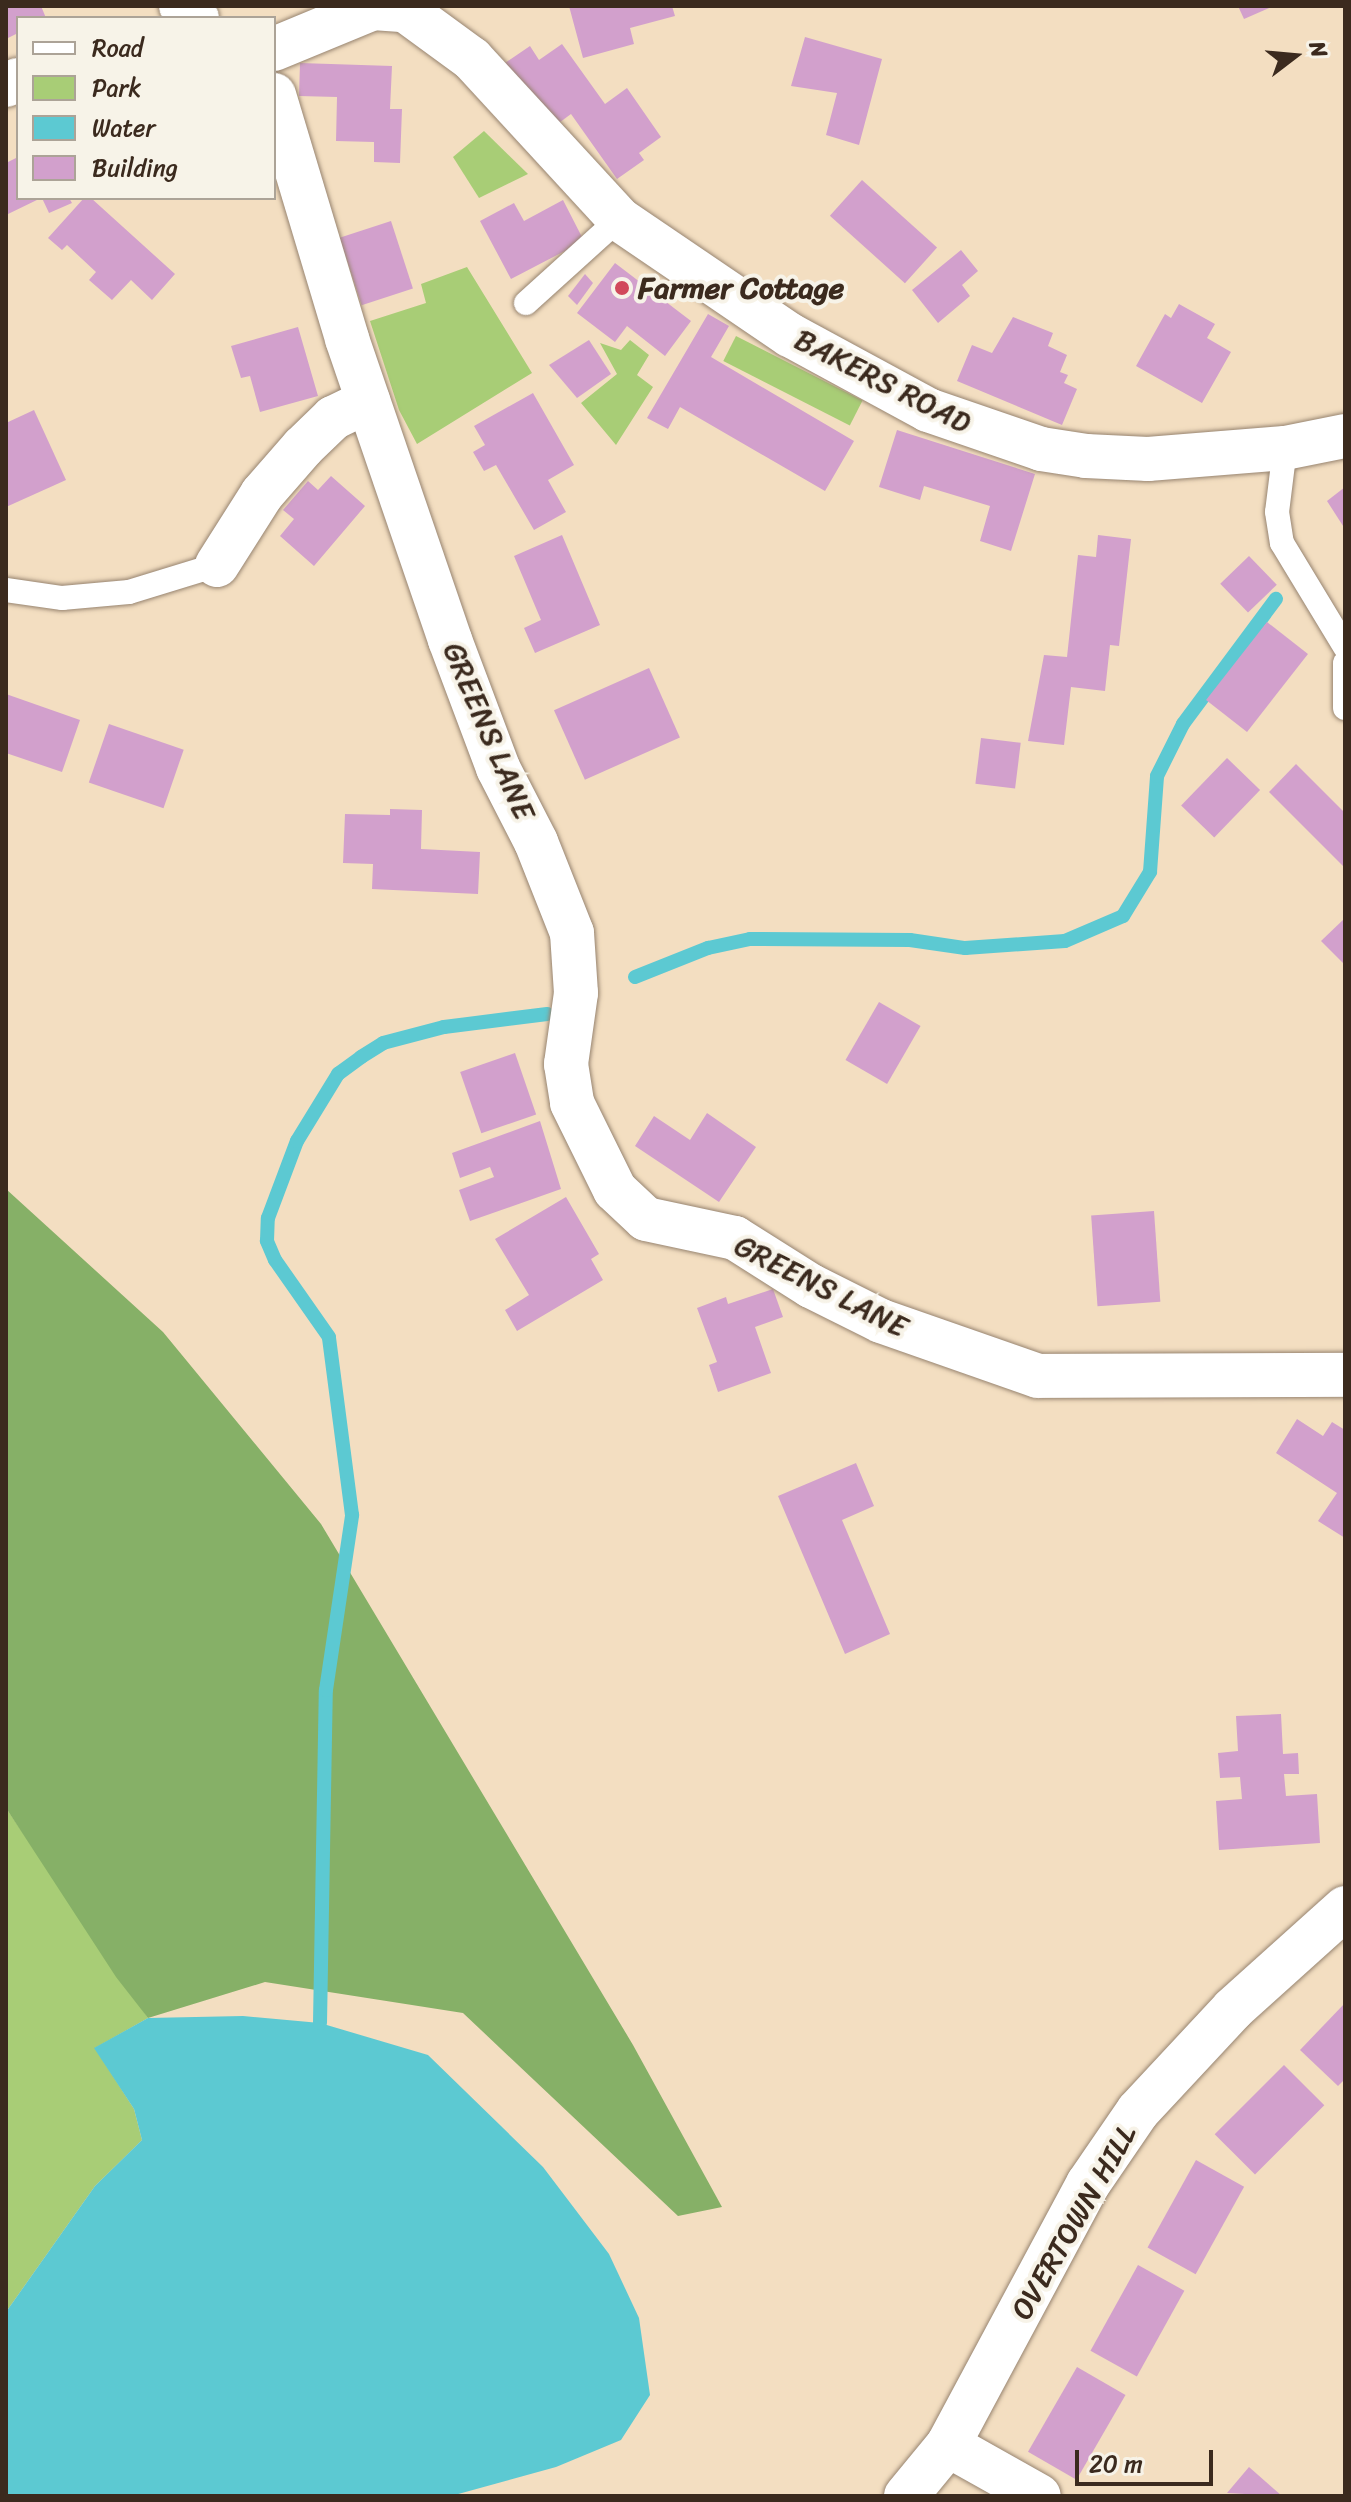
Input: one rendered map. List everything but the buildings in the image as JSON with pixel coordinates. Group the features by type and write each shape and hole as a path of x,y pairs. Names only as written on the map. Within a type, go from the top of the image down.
{"street":[{"path":"276,48 373,8 416,11"},
{"name":"BAKERS ROAD","path":"416,11 472,59 619,219 790,335 928,410 987,433 1041,449 1148,459 1285,448 1345,436"},
{"name":"GREENS LANE","path":"276,102 368,401 498,768 536,842 572,933 576,993 566,1064 572,1103 615,1190 646,1219 735,1238 811,1286 881,1321 1038,1376 1345,1375"},
{"path":"217,565 262,494 303,447 333,418 368,401"},
{"name":"OVERTOWN HILL","path":"906,2496 948,2445 1088,2184 1138,2111 1233,2009 1345,1908"},
{"path":"948,2445 1039,2496"}],"lane":[{"path":"526,303 619,219"},
{"path":"1285,448 1277,512 1282,543 1345,647"},
{"path":"6,590 62,598 129,592 217,565"},
{"path":"1345,663 1345,708"}],"green space":[{"path":"484,131 528,174 479,198 453,157"},
{"path":"467,267 532,373 417,444 399,410 370,321 426,303 421,284"},
{"path":"736,336 863,400 850,425 723,361"},
{"path":"630,340 649,355 637,375 653,387 616,445 581,403 617,374 600,343 621,350"},
{"path":"6,1189 163,1332 321,1524 633,2045 722,2207 678,2216 463,2013 265,1982 148,2018 116,1977 6,1808"},
{"path":"6,1808 148,2018 95,2048 134,2109 142,2140 95,2186 6,2312"}],"water":[{"path":"243,2016 320,2023 428,2055 543,2167 609,2254 639,2318 650,2395 621,2440 556,2467 451,2496 6,2496 6,2312 95,2186 142,2140 134,2109 94,2048 148,2018"}],"waterway":[{"path":"635,977 708,948 750,939 910,940 965,948 1065,941 1123,916 1150,872 1157,776 1183,724 1276,599"},
{"path":"320,2023 326,1690 352,1515 329,1337 275,1260 267,1241 268,1218 297,1141 338,1074 361,1057 383,1043 444,1027 547,1014"}],"place":[{"name":"Farmer Cottage","path":"622,288"}]}
